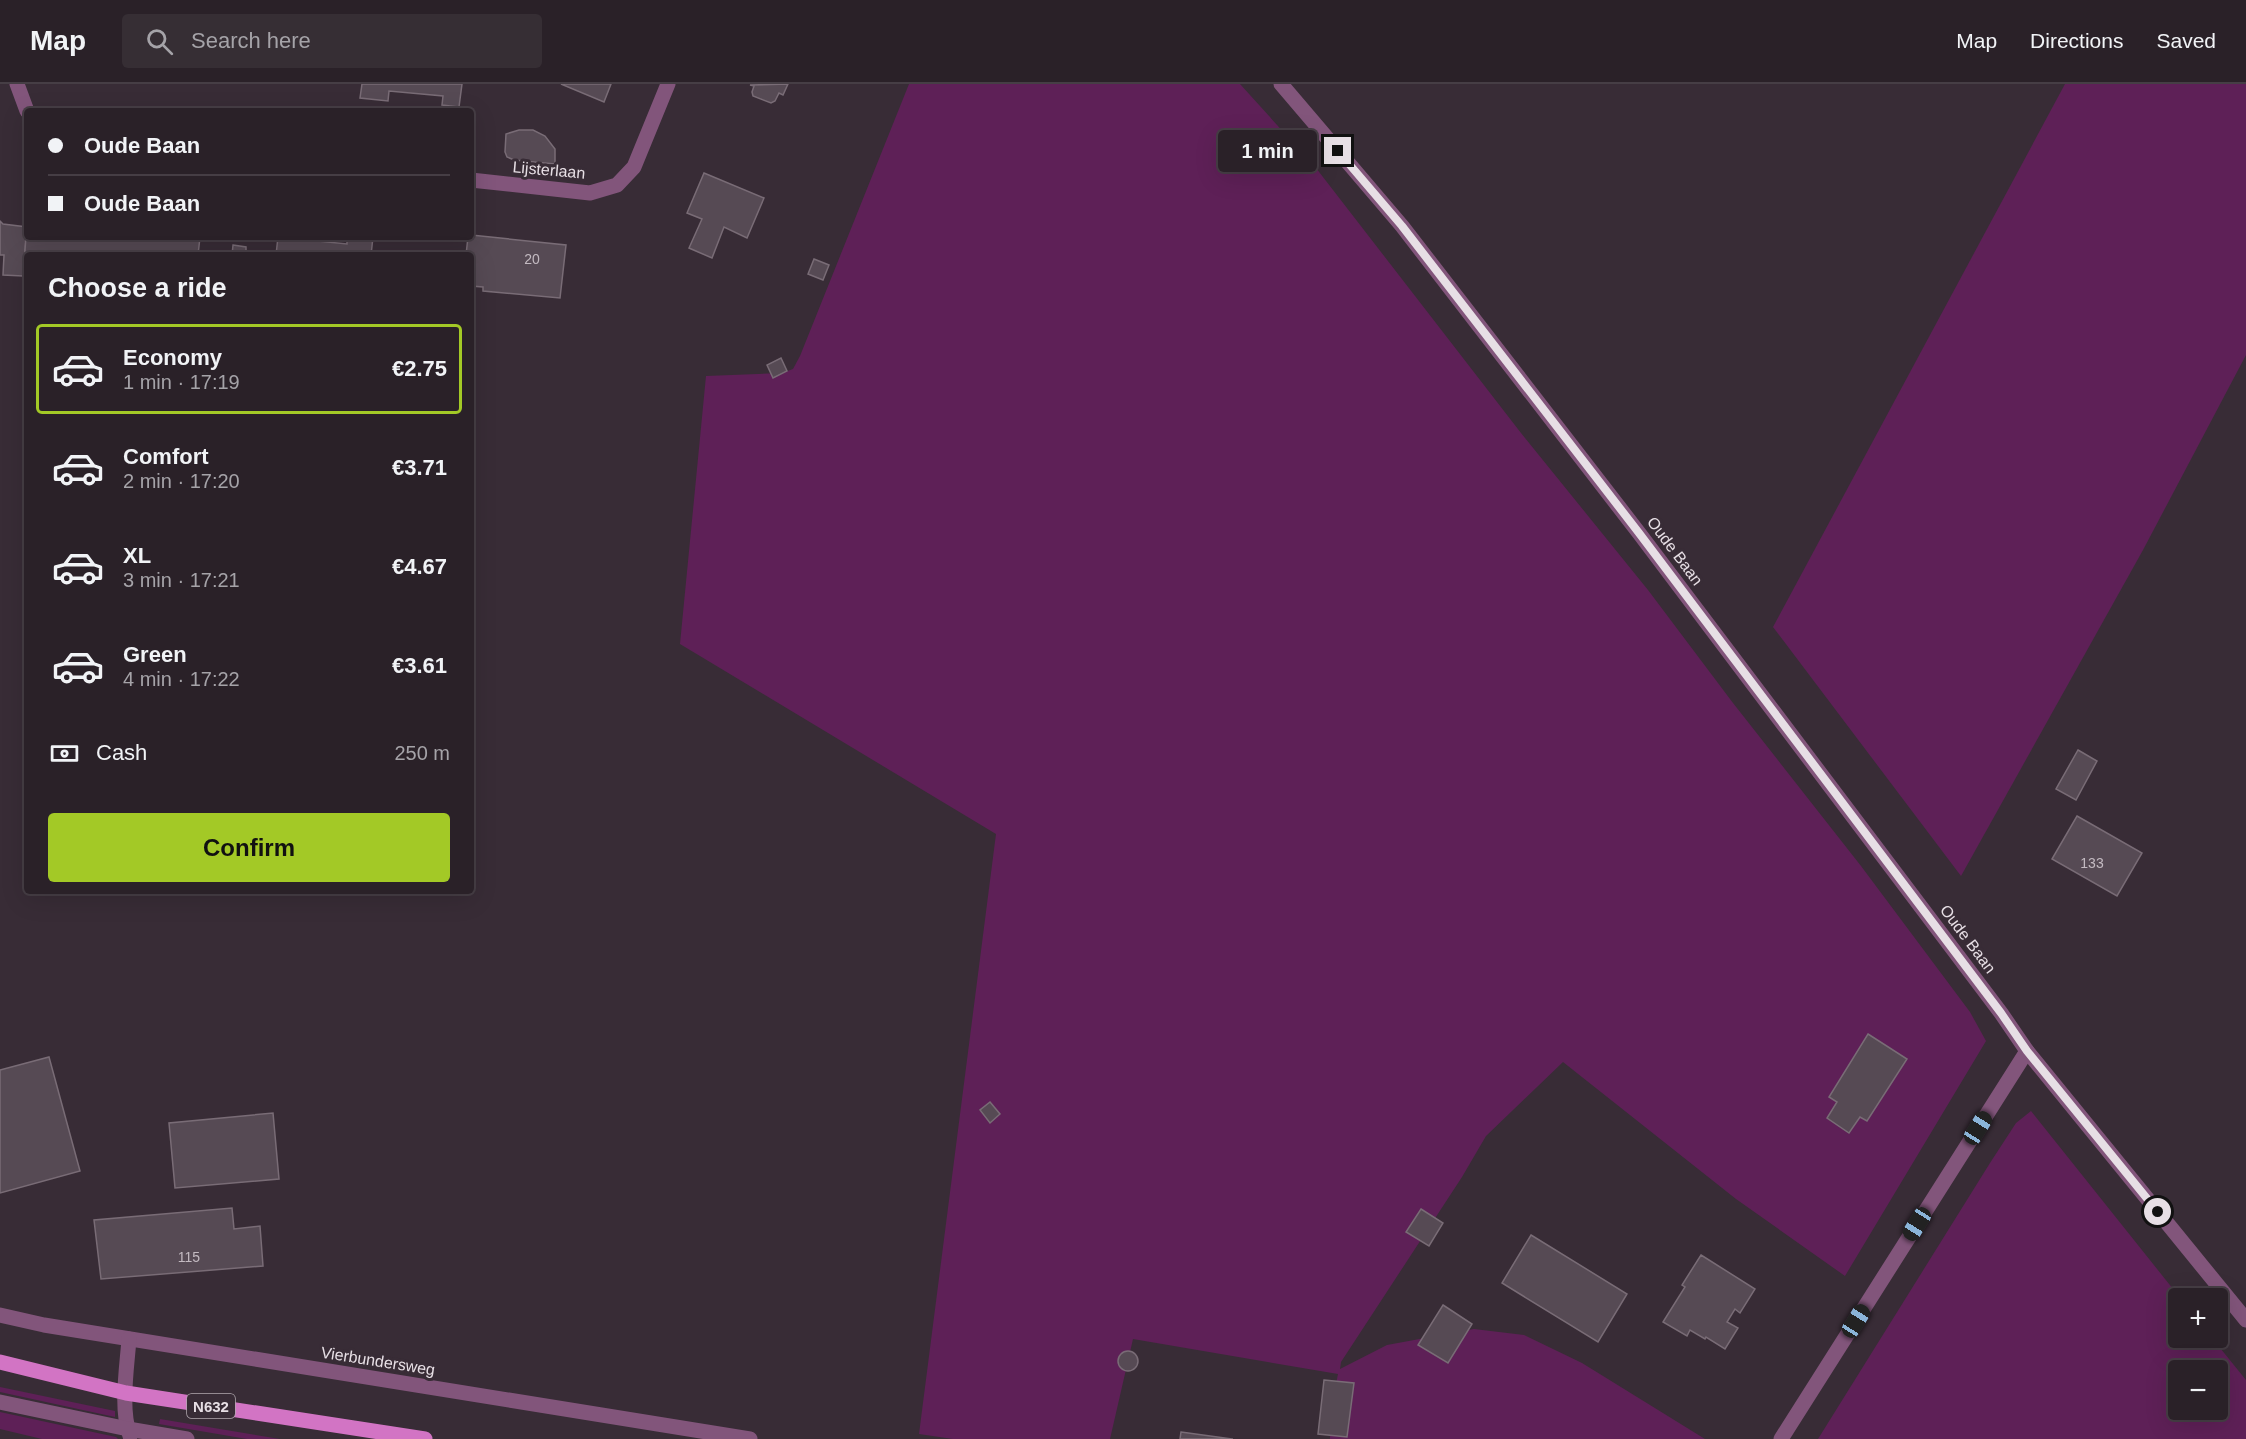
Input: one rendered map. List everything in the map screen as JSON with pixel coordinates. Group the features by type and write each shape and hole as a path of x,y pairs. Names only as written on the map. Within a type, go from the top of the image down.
{"main road":[{"name":"N632","path":"0,1362 126,1393 425,1439"}],"street":[{"path":"16,84 26,108"},
{"name":"Lijsterlaan","path":"474,180 590,193 617,185 634,167 668,84"},
{"name":"Oude Baan","path":"1281,84 1402,226 1668,571 2027,1051 2246,1320"},
{"path":"1781,1439 2027,1051"},
{"name":"Vierbundersweg","path":"0,1315 44,1325 750,1439"},
{"path":"129,1339 126,1393 129,1434"},
{"path":"0,1402 129,1434 187,1439"}],"shaded area":[{"path":"909,84 1240,84 1316,168 1521,433 1648,590 1861,866 1970,1012 1986,1041 1845,1276 1736,1199 1563,1062 1486,1136 1462,1177 1341,1362 1340,1369 1387,1345 1474,1329 1524,1335 1582,1363 1705,1439 1330,1439 1330,1414 1338,1374 1133,1339 1110,1439 953,1439 919,1434 996,834 680,644 706,376 782,373 793,369"},
{"path":"2065,84 2246,84 2246,355 2143,550 1961,876 1773,627"},
{"path":"2031,1111 2172,1288 2168,1288 2168,1348 2220,1348 2246,1380 2246,1439 1818,1439 2016,1123"},
{"path":"0,1387 115,1411 115,1417 0,1392"},
{"path":"0,1412 118,1439 42,1439 0,1429"},
{"path":"160,1419 280,1439 247,1439 159,1424"}],"building":[{"path":"362,84 462,84 459,107 442,105 443,96 389,91 388,101 360,98"},
{"path":"561,84 611,84 604,102"},
{"path":"788,84 783,95 779,93 775,101 771,103 753,96 754,86 750,85"},
{"path":"519,130 533,130 545,136 555,149 555,164 514,160 507,157 506,134"},
{"path":"704,173 764,198 747,238 724,227 712,258 689,248 702,219 687,213"},
{"path":"0,221 3,224 24,227 24,240 26,240 23,276 3,275 4,255 0,255"},
{"path":"474,235 566,245 560,298 483,291 483,287 474,286 474,252 466,252 468,240 474,240"},
{"path":"26,240 200,240 198,252 25,252"},
{"path":"278,240 347,244 347,240 373,240 371,252 276,252"},
{"path":"233,245 246,247 246,252 232,252"},
{"path":"814,259 829,265 823,280 808,274"},
{"path":"781,358 787,371 773,378 767,365"},
{"path":"2078,750 2097,761 2076,800 2056,789"},
{"path":"2077,816 2142,853 2117,896 2052,859"},
{"path":"1868,1034 1907,1059 1867,1121 1860,1117 1849,1133 1827,1118 1837,1102 1829,1097"},
{"path":"49,1057 80,1171 0,1193 0,1070"},
{"path":"990,1102 1000,1114 990,1123 980,1110"},
{"path":"273,1113 279,1179 175,1188 169,1123"},
{"path":"232,1208 234,1229 260,1226 263,1266 101,1279 94,1220"},
{"path":"1421,1209 1443,1223 1429,1246 1406,1232"},
{"path":"1531,1235 1627,1294 1598,1342 1502,1283"},
{"path":"1701,1255 1755,1289 1740,1313 1735,1309 1727,1322 1738,1328 1725,1349 1690,1330 1687,1336 1663,1322 1685,1287 1682,1285"},
{"path":"1443,1305 1472,1324 1448,1363 1418,1345"},
{"path":"1128,1351 1135,1354 1138,1361 1135,1368 1128,1371 1121,1368 1118,1361 1121,1354"},
{"path":"1324,1380 1354,1383 1347,1437 1318,1434"},
{"path":"1181,1432 1232,1439 1180,1439"}],"route":[{"path":"1338,151 1402,226 1639,533 2001,1013 2027,1051 2158,1212"}]}
